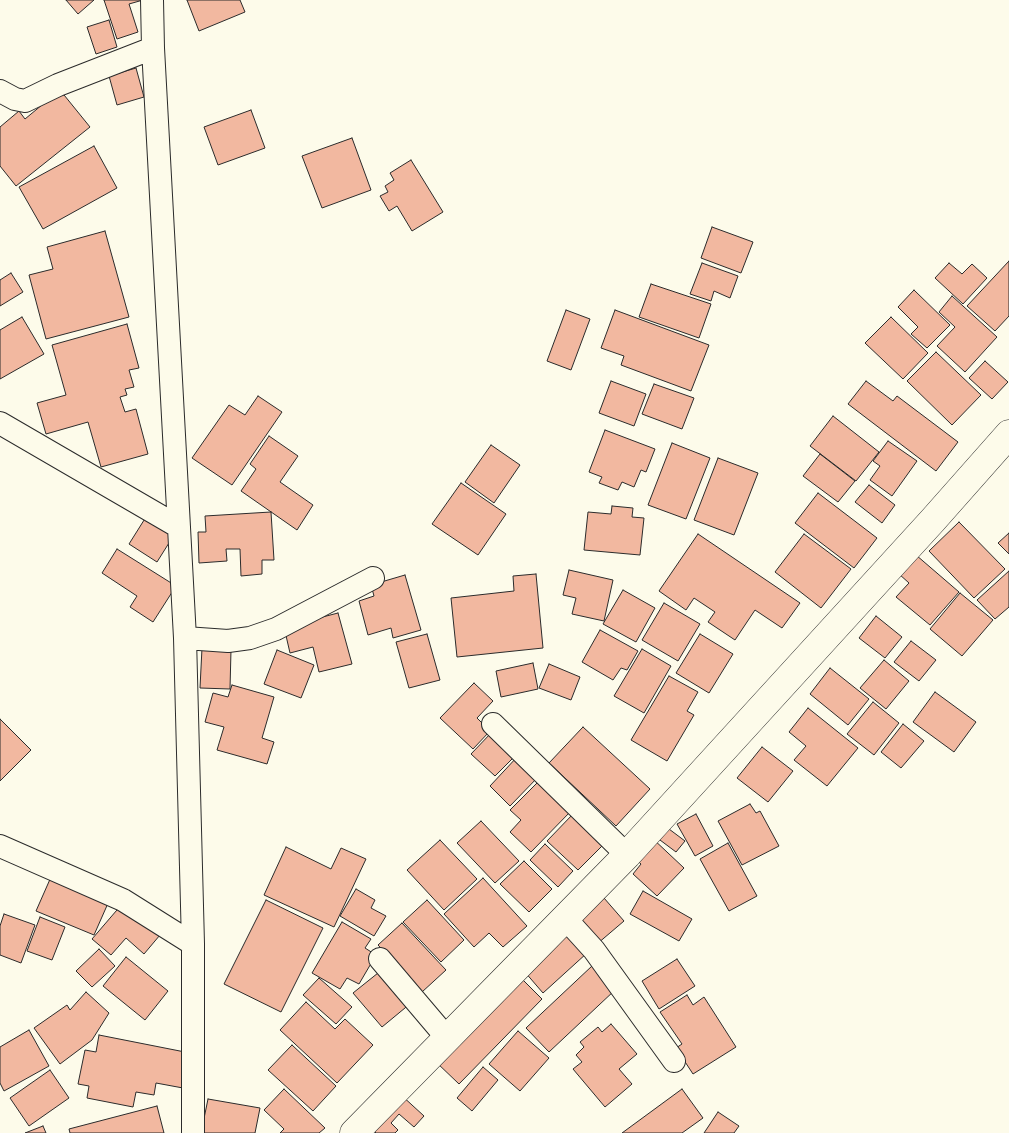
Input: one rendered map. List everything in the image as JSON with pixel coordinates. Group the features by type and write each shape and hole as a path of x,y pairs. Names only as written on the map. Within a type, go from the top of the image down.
{"street":[{"path":"152,0 153,48 186,638 193,944 191,1114 193,1133"},
{"path":"0,91 14,99 24,101 58,85 153,48"},
{"path":"0,423 179,527"},
{"path":"354,1133 627,856 1009,434"},
{"path":"186,638 228,641 250,638 276,629 373,578"},
{"path":"493,724 627,856"},
{"path":"0,846 123,900 193,944"},
{"path":"565,918 594,950 674,1062"},
{"path":"380,959 447,1038"}],"building":[{"path":"66,0 94,0 78,14"},
{"path":"104,0 143,0 129,4 138,32 117,39"},
{"path":"187,0 240,0 245,12 199,31"},
{"path":"109,20 117,47 96,54 87,27"},
{"path":"136,68 144,97 117,105 109,76"},
{"path":"60,90 90,127 16,186 0,166 0,127 19,111 25,119"},
{"path":"251,110 265,148 218,165 204,127"},
{"path":"352,138 371,190 322,208 302,156"},
{"path":"94,146 117,188 43,229 19,187"},
{"path":"411,160 443,212 412,231 397,206 389,211 380,196 388,192 385,186 394,180 390,173"},
{"path":"712,227 753,242 741,273 701,258"},
{"path":"105,231 129,317 46,339 29,275 53,269 47,247"},
{"path":"1009,261 1009,316 995,331 967,306"},
{"path":"702,263 738,276 730,298 714,291 711,301 690,294"},
{"path":"949,263 962,274 972,264 987,278 963,304 935,278"},
{"path":"11,273 23,292 0,306 0,280"},
{"path":"651,284 711,304 699,338 639,317"},
{"path":"914,290 950,325 927,348 911,334 918,327 898,307"},
{"path":"952,296 997,337 965,372 937,346 955,327 939,312"},
{"path":"566,310 590,319 571,370 547,361"},
{"path":"615,310 709,345 691,391 621,365 624,356 601,348"},
{"path":"22,317 44,354 0,379 0,330"},
{"path":"891,317 928,353 903,379 865,343"},
{"path":"127,324 139,368 129,370 134,387 125,389 127,395 120,397 125,412 136,409 148,454 101,467 88,422 46,434 37,403 66,395 52,345"},
{"path":"936,352 981,395 952,425 907,381"},
{"path":"985,361 1008,382 992,399 969,378"},
{"path":"611,381 646,394 634,426 599,413"},
{"path":"866,381 893,401 897,396 958,442 936,471 848,404"},
{"path":"654,384 694,398 682,429 642,414"},
{"path":"258,396 282,412 232,485 192,458 229,405 245,415"},
{"path":"833,416 879,452 856,481 810,446"},
{"path":"605,430 655,449 646,472 641,470 634,487 622,482 618,490 599,483 602,477 589,472"},
{"path":"269,436 298,456 280,482 313,505 297,530 241,491 256,469 250,464"},
{"path":"888,441 917,461 892,496 870,480 880,466 873,461"},
{"path":"672,443 710,458 686,519 648,505"},
{"path":"491,445 520,465 494,503 465,482"},
{"path":"820,454 855,481 838,502 803,476"},
{"path":"718,458 758,473 734,535 694,520"},
{"path":"461,483 506,514 478,555 432,524"},
{"path":"869,485 895,505 882,523 855,502"},
{"path":"818,493 877,538 854,568 795,523"},
{"path":"612,506 633,508 632,517 644,518 640,555 584,550 588,512 611,514"},
{"path":"271,512 274,560 262,560 262,574 241,576 240,549 226,549 227,561 199,563 198,532 206,532 205,516"},
{"path":"146,517 174,535 157,562 129,544"},
{"path":"959,522 1005,569 974,598 929,551"},
{"path":"1009,533 1009,554 998,543"},
{"path":"698,534 800,603 782,628 755,610 735,640 708,622 715,612 694,598 686,610 659,591"},
{"path":"804,534 851,569 821,608 775,572"},
{"path":"117,549 176,586 153,622 130,607 137,596 102,573"},
{"path":"916,555 959,592 930,625 896,597 909,583 899,574"},
{"path":"569,570 613,580 604,621 572,614 576,598 563,595"},
{"path":"1009,571 1009,607 995,619 977,600"},
{"path":"536,574 543,648 457,657 451,598 514,591 513,576"},
{"path":"405,575 421,630 393,638 391,628 368,635 359,601 374,596 371,585"},
{"path":"623,590 655,608 636,642 603,624"},
{"path":"960,593 993,620 962,656 930,629"},
{"path":"664,603 700,624 678,661 642,640"},
{"path":"338,613 352,664 319,672 313,647 290,653 284,627"},
{"path":"876,616 902,637 885,658 859,638"},
{"path":"600,630 638,651 627,670 621,668 613,680 582,662"},
{"path":"427,634 440,680 409,688 396,642"},
{"path":"700,634 733,654 709,693 676,673"},
{"path":"911,641 936,660 919,681 894,662"},
{"path":"202,648 231,650 230,689 200,688"},
{"path":"642,649 671,666 644,713 614,696"},
{"path":"277,650 314,665 301,698 264,684"},
{"path":"884,660 909,681 886,709 860,688"},
{"path":"533,663 538,689 501,697 496,671"},
{"path":"549,664 580,677 571,700 539,688"},
{"path":"830,668 869,699 848,725 810,694"},
{"path":"669,676 698,692 687,711 694,715 667,761 631,740"},
{"path":"474,683 493,701 477,718 490,731 473,749 440,718"},
{"path":"232,685 274,697 262,738 274,742 267,764 217,750 224,727 205,722 213,693 228,697"},
{"path":"935,692 976,722 954,752 913,722"},
{"path":"873,702 899,723 874,755 847,734"},
{"path":"808,708 858,748 827,786 794,760 806,746 789,732"},
{"path":"0,719 31,750 0,781"},
{"path":"903,724 924,741 901,768 881,752"},
{"path":"583,727 650,789 616,826 549,763"},
{"path":"492,732 516,755 495,776 471,754"},
{"path":"762,747 793,771 768,802 737,778"},
{"path":"518,756 539,776 510,806 490,786"},
{"path":"539,781 571,811 531,852 510,832 521,820 510,810"},
{"path":"750,804 756,813 760,811 779,846 742,865 718,821"},
{"path":"574,813 606,842 578,870 547,841"},
{"path":"696,814 713,846 695,856 677,824"},
{"path":"481,821 519,861 495,883 457,843"},
{"path":"661,823 685,841 676,852 652,834"},
{"path":"651,837 684,868 657,896 633,874 641,864 632,856"},
{"path":"440,840 477,879 444,910 407,870"},
{"path":"728,843 757,896 729,911 700,859"},
{"path":"545,844 573,871 558,887 530,860"},
{"path":"286,847 331,869 341,848 366,859 334,927 264,895"},
{"path":"524,861 552,889 529,912 500,884"},
{"path":"51,877 109,901 94,935 36,911"},
{"path":"483,878 527,926 503,947 489,933 474,947 444,914"},
{"path":"356,889 375,900 371,908 386,916 374,936 340,916"},
{"path":"643,891 692,919 679,941 630,914"},
{"path":"604,898 624,921 597,944 578,920"},
{"path":"266,900 323,928 281,1012 224,984"},
{"path":"427,900 464,940 441,962 403,922"},
{"path":"123,903 160,935 144,954 126,938 111,955 92,939"},
{"path":"4,914 35,925 21,963 0,955 0,926"},
{"path":"40,917 65,927 52,960 27,951"},
{"path":"342,922 371,939 365,948 376,955 359,984 347,978 340,989 312,973"},
{"path":"402,923 446,970 422,992 378,945"},
{"path":"568,932 587,953 543,993 524,971"},
{"path":"99,949 115,966 92,987 76,971"},
{"path":"126,957 168,991 145,1020 103,986"},
{"path":"677,959 695,986 659,1009 642,981"},
{"path":"592,966 615,990 549,1052 526,1028"},
{"path":"383,969 411,1003 382,1027 353,993"},
{"path":"518,975 542,999 459,1084 435,1061"},
{"path":"319,978 352,1007 336,1024 303,995"},
{"path":"86,992 109,1013 92,1040 60,1064 34,1028 67,1005 70,1010"},
{"path":"687,995 693,1005 704,997 736,1047 693,1074 676,1048 682,1044 660,1012"},
{"path":"306,1002 335,1029 345,1019 373,1045 337,1083 280,1030"},
{"path":"611,1024 637,1054 619,1069 632,1084 605,1107 573,1069 582,1062 576,1055 584,1047 580,1042 598,1027 602,1032"},
{"path":"29,1030 49,1066 4,1091 0,1083 0,1047"},
{"path":"518,1031 549,1058 520,1091 489,1064"},
{"path":"99,1035 190,1053 183,1088 156,1083 154,1095 136,1092 133,1107 87,1098 89,1086 78,1084 85,1050 96,1052"},
{"path":"292,1045 336,1086 313,1111 268,1070"},
{"path":"483,1067 498,1080 472,1111 457,1098"},
{"path":"50,1070 69,1098 29,1126 10,1098"},
{"path":"284,1089 325,1128 319,1133 280,1133 284,1129 264,1110"},
{"path":"682,1089 703,1118 682,1133 622,1133"},
{"path":"400,1094 424,1116 414,1127 399,1114 391,1123 398,1130 395,1133 376,1133 369,1126"},
{"path":"208,1099 260,1108 255,1133 201,1133"},
{"path":"157,1106 164,1133 70,1133 69,1129"},
{"path":"718,1112 739,1126 734,1133 704,1133"},
{"path":"43,1126 46,1133 25,1133"}]}
